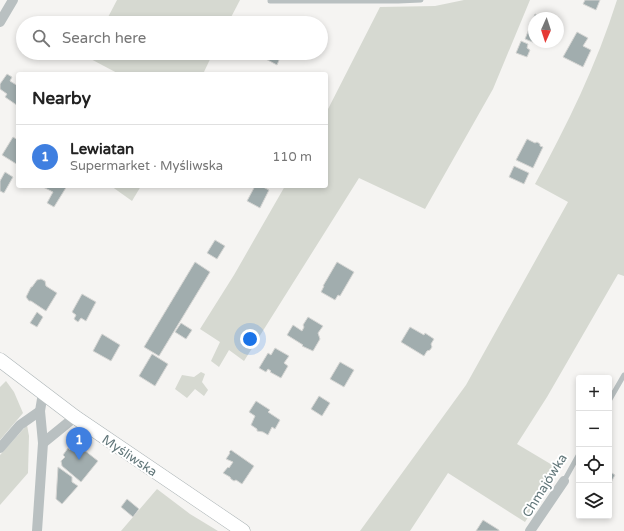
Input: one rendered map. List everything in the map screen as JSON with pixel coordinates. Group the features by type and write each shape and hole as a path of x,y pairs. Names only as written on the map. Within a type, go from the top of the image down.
{"street":[{"path":"0,22 13,0"},
{"name":"Myśliwska","path":"0,360 75,417 243,531"},
{"path":"36,531 43,443 40,411 43,394"},
{"path":"0,448 20,424 40,411"},
{"path":"43,443 75,417"},
{"name":"Chmajówka","path":"530,531 564,481"}],"lane":[{"path":"270,1 421,0"},
{"path":"612,396 624,375"},
{"name":"Chmajówka","path":"564,481 576,459"}],"shaded area":[{"path":"117,0 240,0 232,16 109,16"},
{"path":"464,0 530,0 493,89 425,209 359,178 244,361 229,350 219,367 211,361 220,342 200,329 234,275 284,188 328,188 328,109 380,7 435,6"},
{"path":"617,0 624,0 624,276 618,274 547,397 517,444 559,469 525,522 448,473 410,531 360,531 466,385 568,202 535,184 591,71"},
{"path":"93,60 210,60 204,72 115,72"},
{"path":"114,188 140,188 132,201"},
{"path":"201,372 205,374 202,382 208,390 204,396 195,389 187,398 175,389 182,375 194,377"},
{"path":"6,381 14,392 23,413 0,440 0,387"},
{"path":"27,425 29,436 28,473 0,505 0,455"},
{"path":"157,489 190,514 218,531 121,531"}],"building":[{"path":"585,0 600,0 596,10 583,4"},
{"path":"528,32 528,40 525,39"},
{"path":"577,32 588,38 583,46 591,50 583,67 563,57"},
{"path":"521,41 528,44 527,48 530,50 527,57 516,53"},
{"path":"268,60 279,60 277,65"},
{"path":"7,74 12,77 10,81 16,85 16,105 5,97 7,94 0,89 0,84"},
{"path":"13,137 16,139 16,164 2,155"},
{"path":"527,139 535,143 537,142 543,147 533,168 516,160"},
{"path":"514,166 529,173 524,184 509,177"},
{"path":"5,172 13,177 4,193 0,191 0,181"},
{"path":"45,188 66,188 54,207 47,203 53,192"},
{"path":"254,188 265,188 269,190 260,208 247,201"},
{"path":"215,240 225,246 217,259 207,253"},
{"path":"195,262 210,272 159,356 144,347"},
{"path":"337,262 354,272 340,296 338,295 335,300 321,292"},
{"path":"41,279 45,281 46,286 57,293 46,311 29,301 26,297 31,287 37,280"},
{"path":"82,294 96,302 86,321 81,318 78,322 74,319 76,315 72,312"},
{"path":"37,312 43,317 37,327 30,323"},
{"path":"308,317 323,326 318,333 320,339 313,351 302,346 303,345 287,335 293,325 302,331 304,327 303,325"},
{"path":"181,323 192,330 186,339 175,332"},
{"path":"410,327 424,335 425,333 434,339 431,344 432,347 424,356 401,342"},
{"path":"102,334 120,345 111,361 93,351"},
{"path":"275,348 289,356 284,363 288,366 281,378 270,372 271,371 268,369 266,372 259,368 268,353 271,355"},
{"path":"152,354 168,364 155,386 139,376"},
{"path":"340,362 354,370 344,387 330,379"},
{"path":"319,396 330,403 322,416 311,409"},
{"path":"256,401 270,410 268,412 280,420 275,429 272,427 268,435 257,431 257,429 251,425 255,416 249,412"},
{"path":"74,446 79,446 98,461 81,482 62,466 61,461 65,457 63,455 68,448 70,450"},
{"path":"231,450 254,466 242,484 236,480 234,481 223,473 233,462 226,459"},
{"path":"58,467 72,477 72,482 78,486 62,504 56,499"},
{"path":"612,473 615,475 612,480"},
{"path":"127,499 139,509 133,517 121,507"},
{"path":"483,520 499,530 499,531 476,531"}],"place":[{"name":"Lewiatan","path":"79,460"}]}
